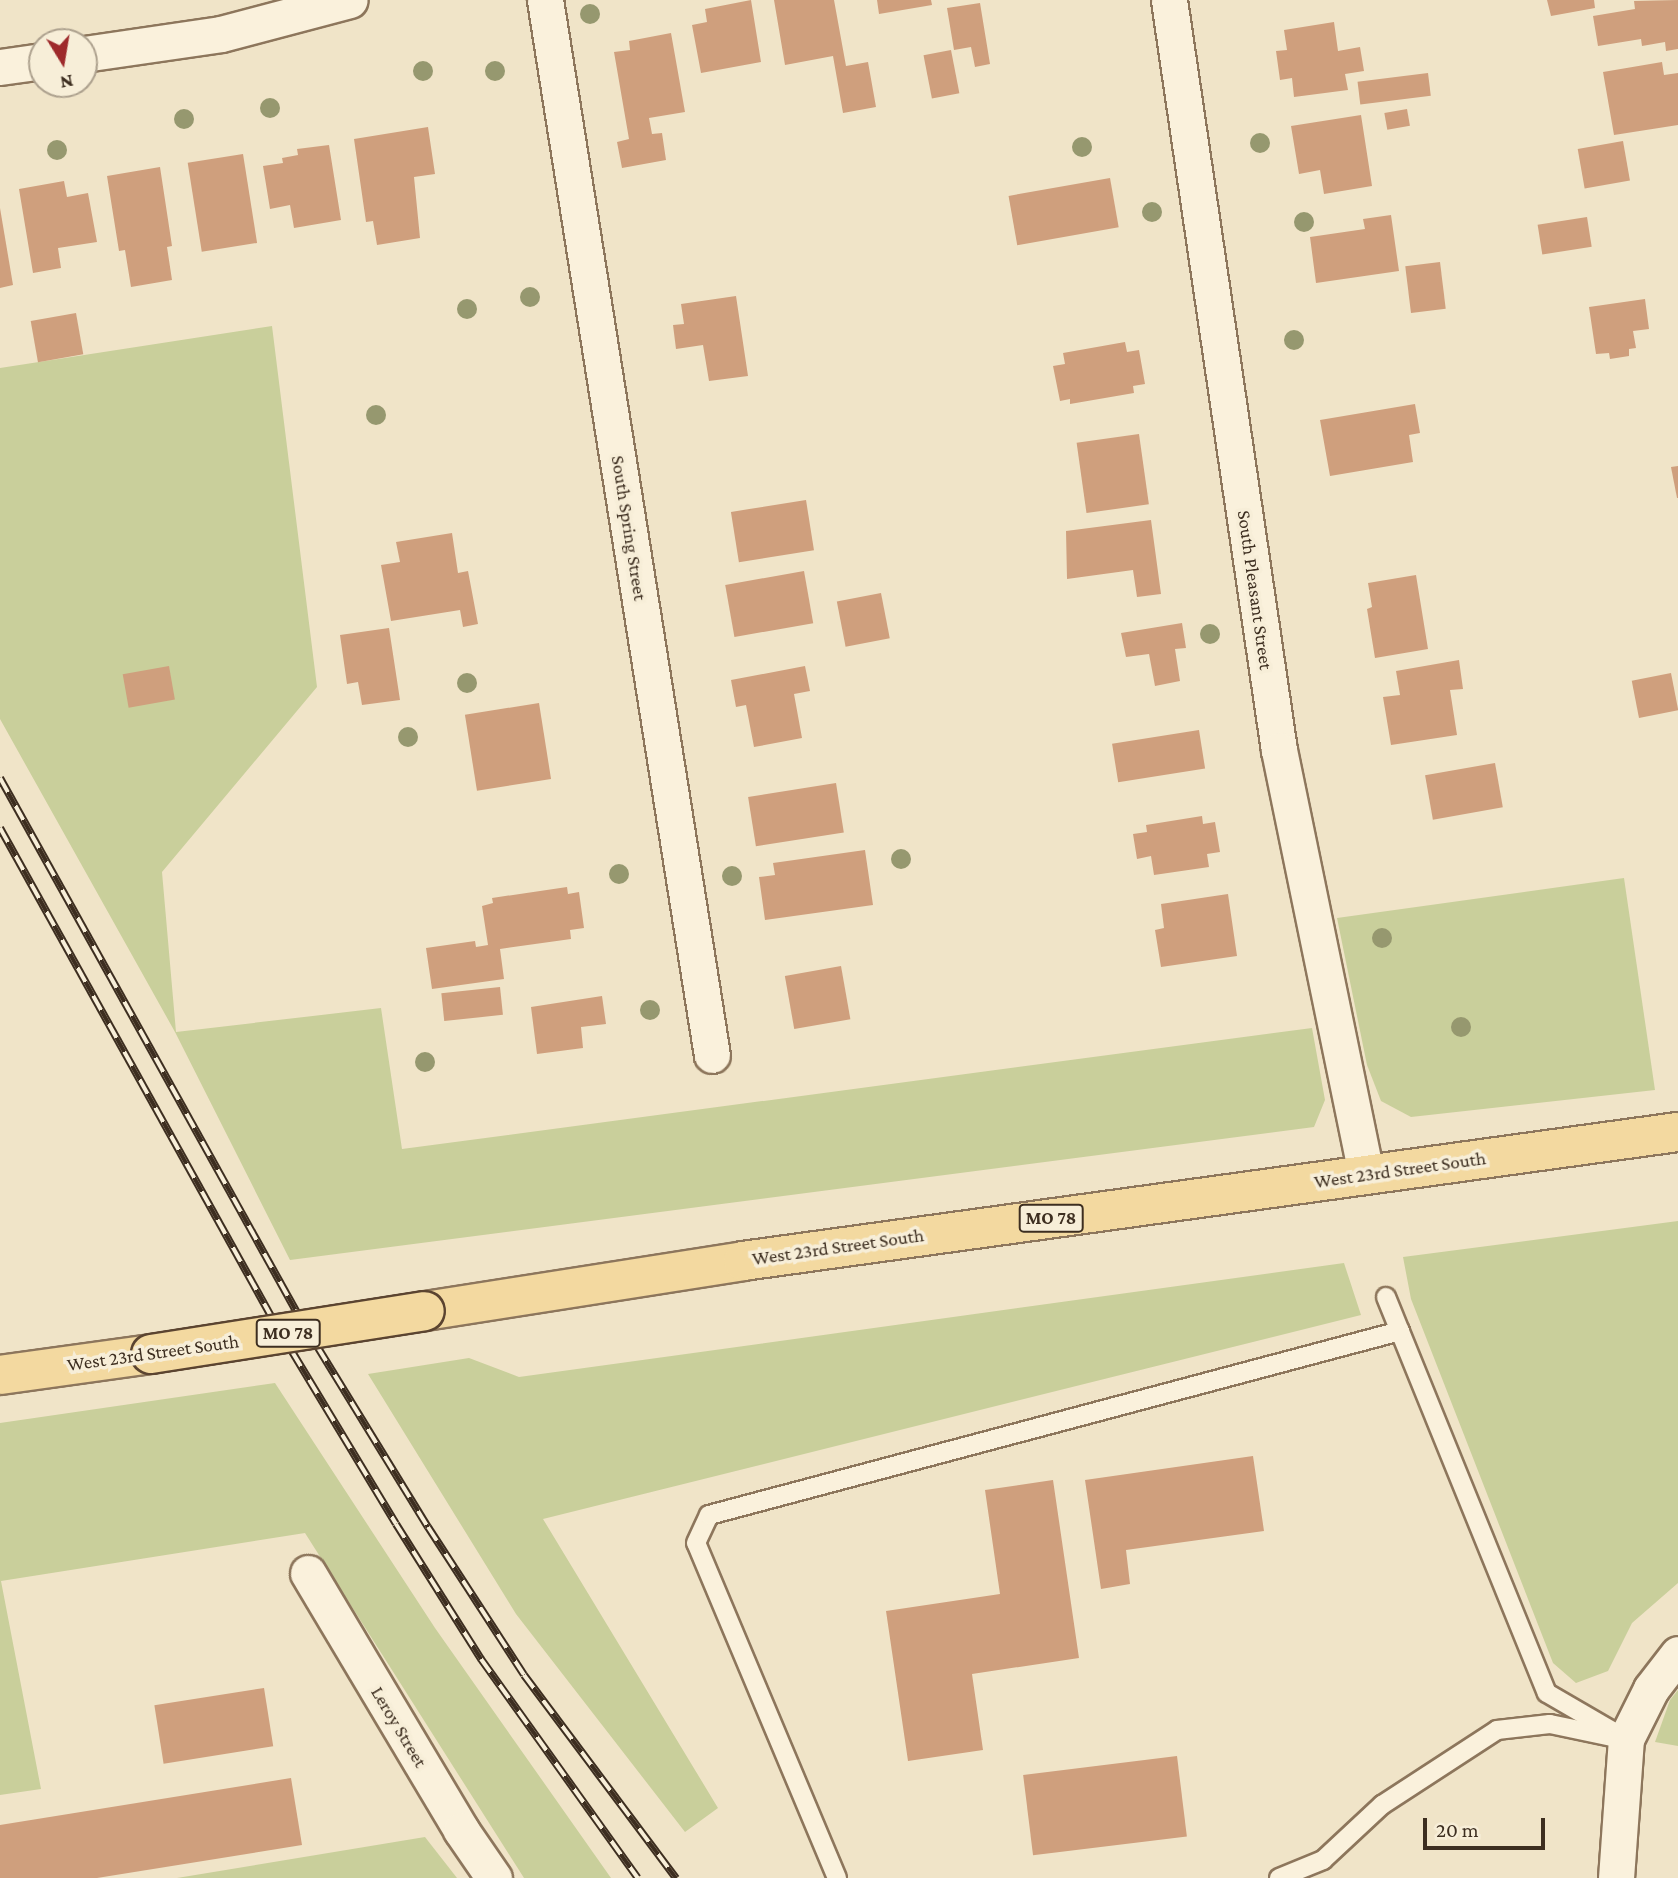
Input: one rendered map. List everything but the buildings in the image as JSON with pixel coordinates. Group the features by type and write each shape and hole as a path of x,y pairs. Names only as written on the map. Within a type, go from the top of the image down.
{"main road":[{"name":"West 23rd Street South","path":"0,1375 151,1354 743,1261 1678,1132"}],"street":[{"path":"98,52 221,34 350,0"},
{"name":"South Spring Street","path":"545,0 712,1055"},
{"name":"South Pleasant Street","path":"1169,0 1279,750 1366,1175"},
{"path":"0,67 28,63"},
{"name":"Leroy Street","path":"308,1573 461,1830 495,1878"},
{"path":"1616,1878 1626,1740 1650,1689 1678,1654"}],"lane":[{"path":"1386,1297 1547,1693 1626,1740"},
{"path":"836,1878 696,1543 709,1515 1400,1331"},
{"path":"1279,1878 1323,1860 1382,1805 1497,1730 1550,1724 1626,1740"}],"green space":[{"path":"272,326 317,687 162,872 176,1032 381,1008 402,1149 1312,1028 1325,1100 1314,1127 290,1260 175,1032 0,719 0,368"},
{"path":"1624,878 1655,1090 1411,1117 1381,1101 1367,1065 1337,918"},
{"path":"1678,1221 1678,1583 1632,1623 1608,1671 1576,1683 1553,1663 1411,1299 1403,1257"},
{"path":"1344,1263 1361,1315 543,1519 718,1808 685,1832 516,1614 368,1374 469,1358 519,1377"},
{"path":"275,1383 435,1628 611,1878 524,1878 305,1533 1,1581 41,1789 0,1795 0,1423"},
{"path":"1678,1690 1678,1746 1655,1742 1670,1700"},
{"path":"425,1837 457,1878 177,1878"}],"railway":[{"path":"0,778 301,1320 428,1527 524,1675 676,1878"},
{"path":"0,828 276,1325 396,1524 481,1659 638,1878"}]}
